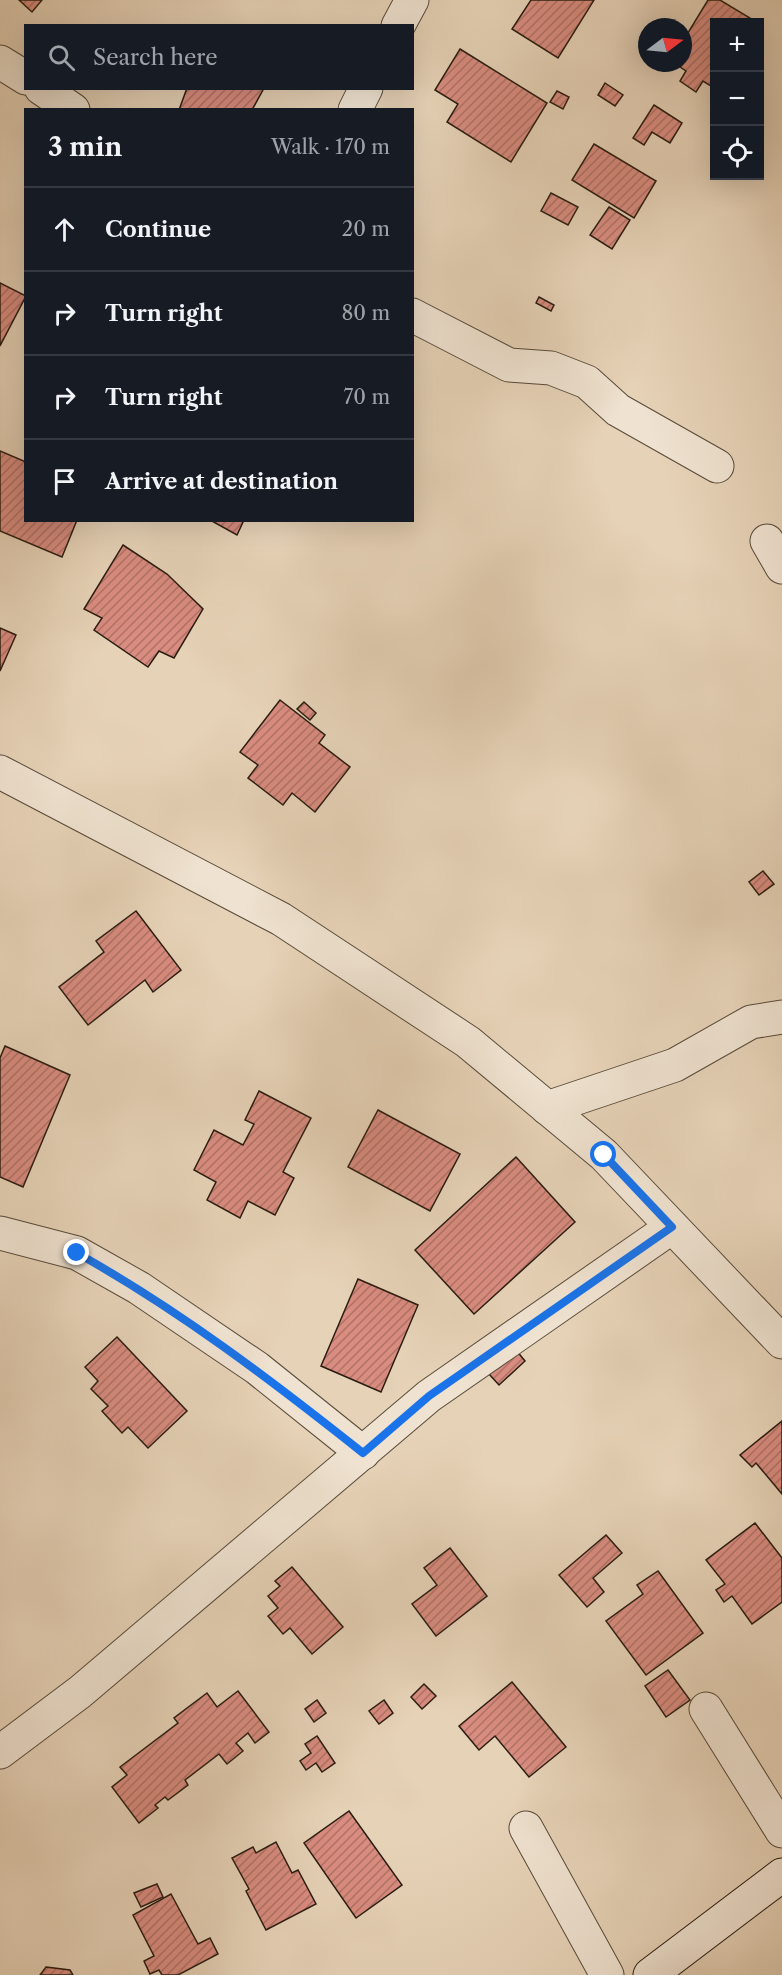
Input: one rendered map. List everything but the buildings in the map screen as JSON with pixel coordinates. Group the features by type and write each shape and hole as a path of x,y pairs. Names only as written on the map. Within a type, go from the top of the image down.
{"street":[{"path":"399,24 412,0"},
{"path":"0,62 24,77"},
{"path":"44,90 70,108"},
{"path":"356,108 365,90"},
{"path":"414,316 509,365 551,368 587,382 618,410 717,466"},
{"path":"0,772 281,919 468,1042 604,1155 782,1342"},
{"path":"547,1108 675,1065 751,1022 782,1017"},
{"path":"0,1752 80,1692 429,1396 672,1227"},
{"path":"0,1233 77,1253 139,1288 257,1368 363,1453"},
{"path":"706,1709 782,1831"},
{"path":"526,1828 608,1975"},
{"path":"664,1971 782,1875"}],"route":[{"path":"77,1253 139,1288 257,1368 363,1453 429,1396 672,1227 604,1155"}]}
